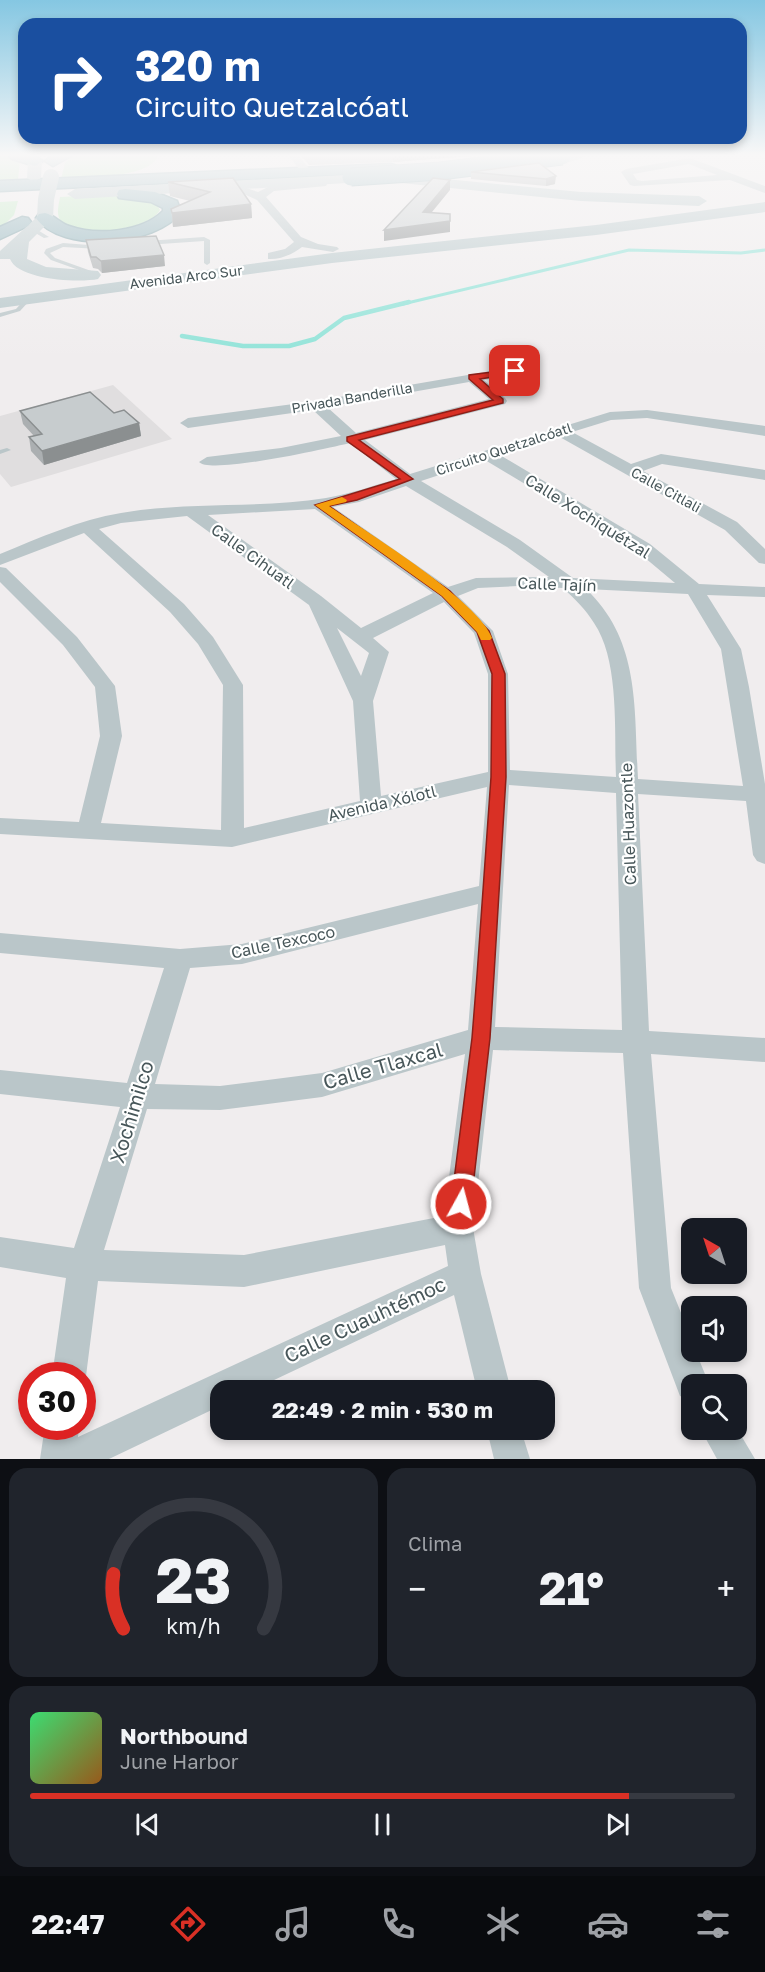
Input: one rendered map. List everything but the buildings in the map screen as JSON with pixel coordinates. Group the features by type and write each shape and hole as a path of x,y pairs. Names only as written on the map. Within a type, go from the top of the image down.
{"highway":[{"path":"0,234 20,224"},
{"path":"50,224 69,232 101,235 143,230 158,224"}],"main road":[{"path":"0,245 26,224"},
{"path":"31,224 21,242 18,253 19,261 35,270 67,275 155,270"},
{"name":"Avenida Arco Sur","path":"0,292 29,290 207,262 333,249 513,224"},
{"name":"Avenida Arco Sur","path":"0,303 332,258 526,224"},
{"path":"0,259 21,242"}],"street":[{"path":"284,224 300,243 333,249"},
{"path":"272,256 300,243"},
{"name":"Privada Banderilla","path":"188,423 316,405 515,371"},
{"path":"207,462 260,458 351,439 500,401 474,378"},
{"name":"Calle Huazontle","path":"316,405 351,439 408,479 518,548 570,584 604,622 623,677 636,1042 655,1288 688,1374"},
{"name":"Circuito Quetzalcóatl","path":"0,560 87,527 122,518 320,505 353,498 559,430 610,416 647,414 765,431"},
{"name":"Calle Citlali","path":"559,430 731,526 765,559"},
{"name":"Calle Xochiquétzal","path":"486,454 644,549 694,589 731,649 760,795 765,855"},
{"path":"630,470 661,459 758,475 765,487"},
{"path":"320,505 446,594 483,631 498,674 498,777 481,1038 458,1228 465,1274 492,1380"},
{"name":"Calle Cihuatl","path":"192,512 314,600 379,652 363,701"},
{"path":"87,527 177,608 207,641 233,685 232,839"},
{"path":"0,572 70,641 105,686 111,736 88,831"},
{"name":"Calle Tajín","path":"361,636 446,594 476,583 518,581 765,592"},
{"name":"Calle Cihuatl","path":"314,600 363,701 371,805"},
{"name":"Avenida Xólotl","path":"0,826 232,839 498,777 760,795"},
{"name":"Calle Texcoco","path":"0,943 180,959 242,954 491,892"},
{"name":"Xochimilco","path":"71,1362 84,1265 180,959"},
{"name":"Calle Tlaxcal","path":"0,1082 138,1096 220,1098 322,1085 481,1038 636,1042 765,1050"},
{"path":"0,1252 84,1265 244,1271 458,1228"},
{"name":"Calle Cuauhtémoc","path":"70,1459 465,1274"},
{"path":"58,1459 60,1440"},
{"path":"725,1440 737,1459"}],"lane":[{"path":"141,243 204,239 207,240 207,262"},
{"path":"98,275 53,259 47,253 48,250 63,245 83,248 111,246"},
{"path":"0,315 18,310 28,299"}],"shaded area":[{"path":"113,385 172,439 11,487 0,474 0,416"}],"green space":[{"path":"65,224 138,224 127,228 94,231"}],"waterway":[{"path":"403,304 629,250 741,253 765,250"},
{"path":"182,336 243,346 289,346 315,339 344,318 409,302"}],"slow traffic":[{"path":"342,500 320,505 446,594 483,631 486,638"}],"route":[{"path":"461,1204 481,1038 486,975 498,777 498,674 483,631 446,594 320,505 353,498 408,479 351,439 500,401 472,377 515,371"}]}
